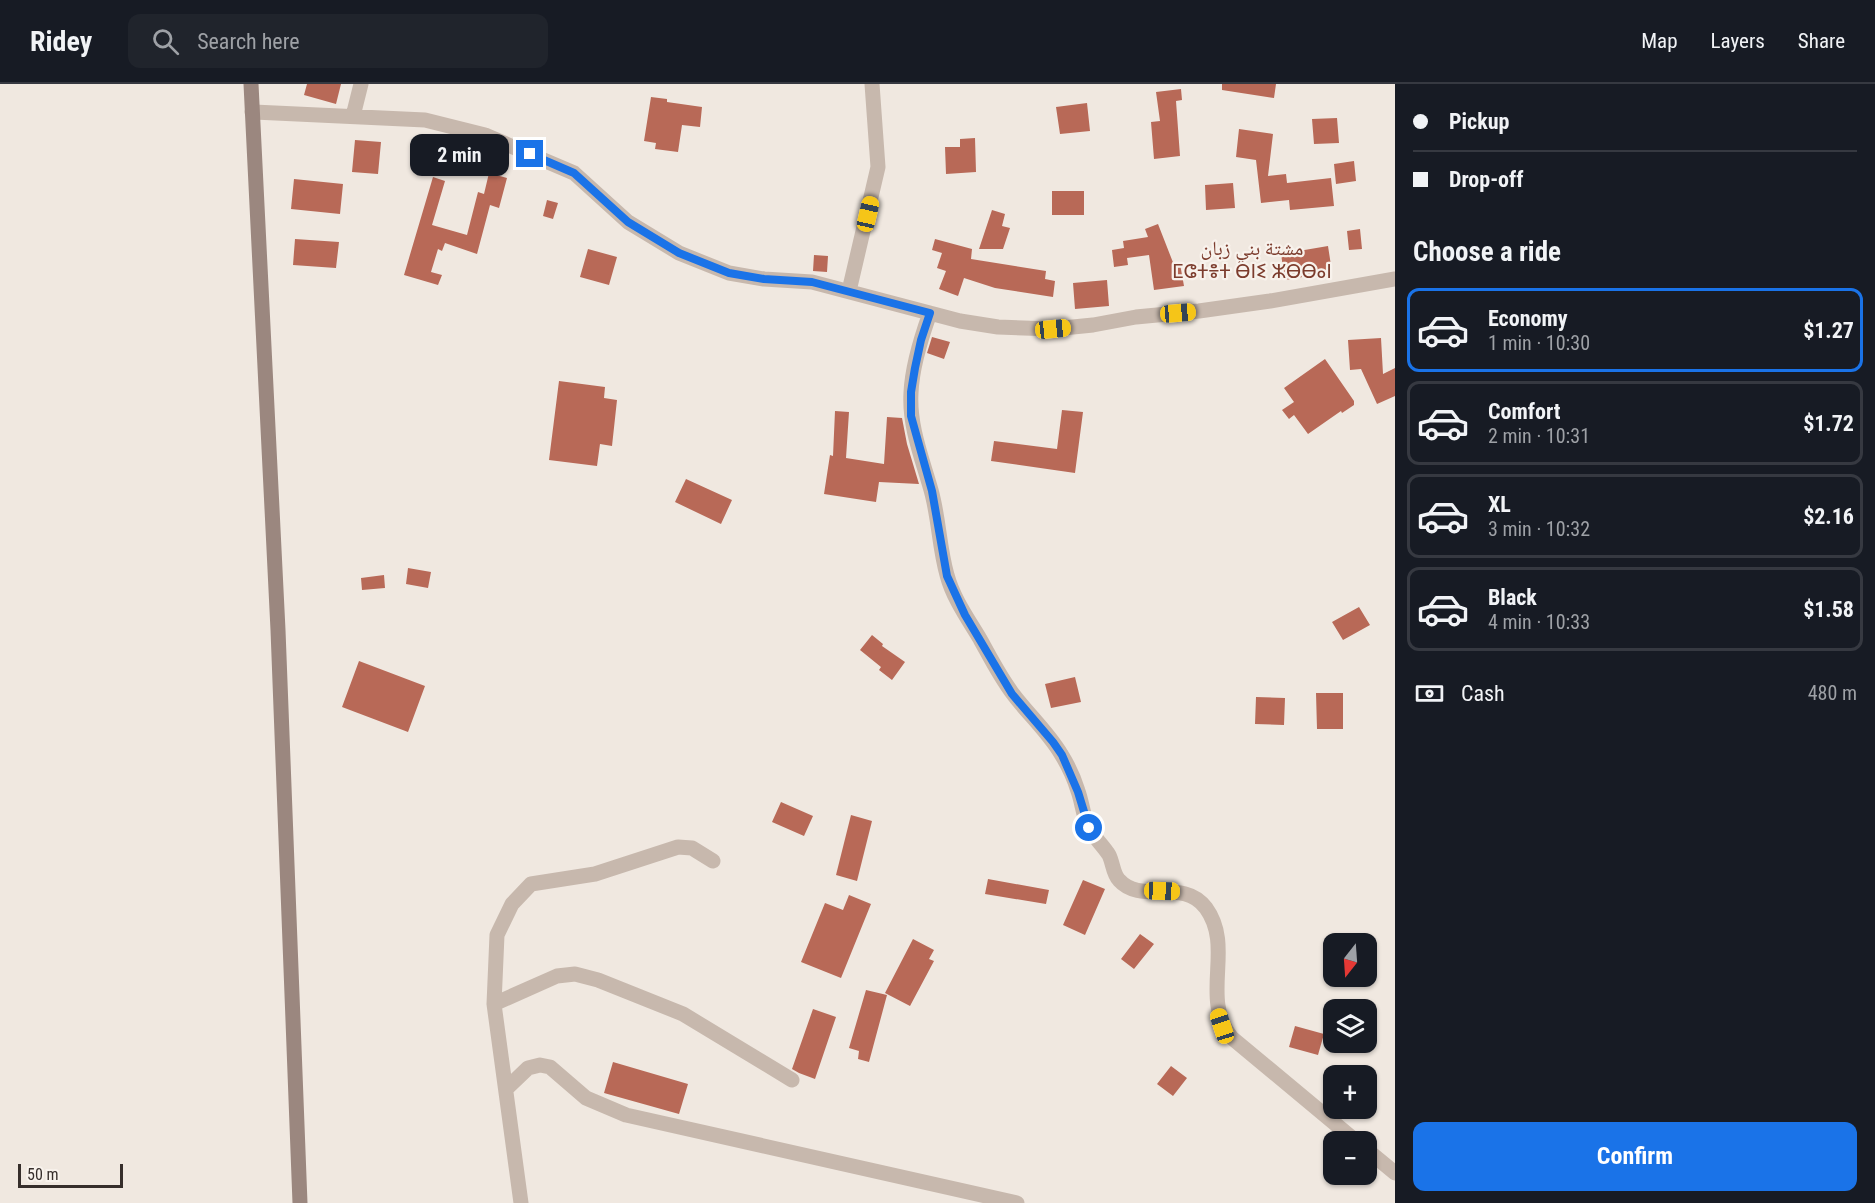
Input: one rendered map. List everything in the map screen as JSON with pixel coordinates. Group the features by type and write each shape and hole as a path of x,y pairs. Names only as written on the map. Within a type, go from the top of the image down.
{"main road":[{"path":"251,84 278,630 300,1203"}],"street":[{"path":"353,116 361,84"},
{"path":"849,291 878,168 872,84"},
{"path":"252,112 425,120 485,135 574,173 628,222 679,253 729,273 764,279 812,282 960,321 998,327 1053,329 1093,325 1136,317 1199,311 1395,279"},
{"path":"930,313 921,340 911,392 911,416 932,491 947,576 952,590 1012,694 1062,755 1078,792 1089,828 1110,856 1120,882 1135,890 1186,894 1202,903 1216,929 1218,949 1216,997 1222,1026 1246,1050 1344,1131"},
{"path":"521,1203 494,1004 497,935 512,904 531,884 595,874 678,847 692,848 713,861"},
{"path":"494,1004 557,976 575,974 598,980 683,1014 792,1080"},
{"path":"506,1089 528,1068 540,1065 550,1067 586,1098 626,1115 1017,1203"},
{"path":"1377,1158 1395,1173"}],"building":[{"path":"307,84 341,84 336,104 304,95"},
{"path":"1222,84 1276,84 1274,98 1222,90"},
{"path":"1181,89 1182,100 1176,101 1180,156 1154,159 1151,122 1160,121 1156,92"},
{"path":"651,97 667,99 667,102 702,107 700,127 682,125 678,152 655,149 656,143 644,141"},
{"path":"1087,103 1090,131 1060,134 1056,107"},
{"path":"1337,118 1339,143 1314,144 1312,119"},
{"path":"1239,129 1273,134 1268,176 1286,174 1287,183 1331,178 1334,206 1290,210 1289,200 1261,203 1256,160 1236,157"},
{"path":"445,137 492,150 488,162 441,149"},
{"path":"975,138 976,172 946,174 945,147 960,147 960,139"},
{"path":"355,140 381,142 378,174 352,172"},
{"path":"1354,161 1356,181 1336,184 1334,164"},
{"path":"489,173 507,178 499,208 490,205 477,254 445,243 442,251 438,249 431,272 442,275 438,285 404,275 433,177 445,181 432,225 467,235 478,192 484,194"},
{"path":"294,179 343,184 340,214 291,209"},
{"path":"1233,183 1235,208 1206,210 1205,185"},
{"path":"1052,191 1084,191 1084,215 1052,215"},
{"path":"547,200 558,203 553,219 543,216"},
{"path":"992,210 1005,214 1002,226 1010,228 1003,249 979,249"},
{"path":"1158,224 1174,265 1180,264 1184,286 1154,290 1149,255 1127,258 1128,265 1114,267 1112,250 1124,248 1123,241 1148,237 1145,229"},
{"path":"1360,229 1362,249 1349,250 1347,231"},
{"path":"295,239 339,242 336,268 293,265"},
{"path":"935,239 972,249 971,259 1046,271 1045,279 1055,281 1053,297 995,288 964,278 958,296 939,289 946,271 937,268 942,253 932,250"},
{"path":"1328,246 1332,272 1285,280 1281,254"},
{"path":"588,249 617,257 609,285 580,277"},
{"path":"814,255 828,256 827,272 813,271"},
{"path":"1107,280 1109,306 1075,309 1073,283"},
{"path":"932,337 950,342 944,359 927,353"},
{"path":"1381,338 1383,374 1395,368 1395,396 1377,404 1361,369 1350,370 1348,340"},
{"path":"1325,359 1354,401 1354,405 1342,413 1341,411 1308,434 1294,415 1289,419 1282,410 1294,402 1284,388"},
{"path":"559,381 605,387 604,398 617,400 612,446 600,444 597,466 549,460"},
{"path":"1062,410 1083,412 1075,473 991,461 994,441 1057,449"},
{"path":"835,411 849,412 846,458 884,464 887,417 902,418 919,484 879,482 876,502 824,494 830,455 833,456"},
{"path":"686,479 732,500 721,524 675,502"},
{"path":"408,568 431,572 428,588 406,584"},
{"path":"384,575 385,588 362,590 361,578"},
{"path":"1359,607 1370,625 1343,640 1332,622"},
{"path":"872,635 883,644 882,646 905,662 892,680 879,670 881,667 860,650"},
{"path":"359,661 425,686 408,732 342,707"},
{"path":"1075,677 1081,702 1051,708 1045,684"},
{"path":"1316,693 1343,693 1343,729 1317,729"},
{"path":"1256,697 1285,698 1284,725 1255,724"},
{"path":"781,802 813,816 804,836 772,822"},
{"path":"851,815 872,821 857,881 836,875"},
{"path":"988,879 1049,890 1046,904 985,894"},
{"path":"1083,880 1105,889 1085,935 1063,925"},
{"path":"849,895 871,904 841,978 801,962 825,903 843,910"},
{"path":"1140,934 1154,944 1134,969 1121,959"},
{"path":"913,939 934,950 929,959 934,961 910,1006 885,993"},
{"path":"866,990 887,995 869,1062 858,1059 859,1051 849,1048"},
{"path":"813,1009 836,1017 815,1079 792,1069"},
{"path":"1295,1026 1323,1034 1318,1055 1289,1047"},
{"path":"613,1062 688,1084 679,1114 604,1093"},
{"path":"1171,1066 1187,1078 1173,1096 1157,1084"}],"district":[{"name":"مشتة بني زبان ⵎⵛⵜⴻⵜ ⴱⵏⵉ ⵣⴱⴱⴰⵏ","path":"1252,260"}],"route":[{"path":"530,154 574,173 628,222 679,253 729,273 764,279 812,282 930,313 915,368 911,392 911,416 932,491 947,576 965,615 1012,694 1062,755 1078,792 1089,828"}]}
